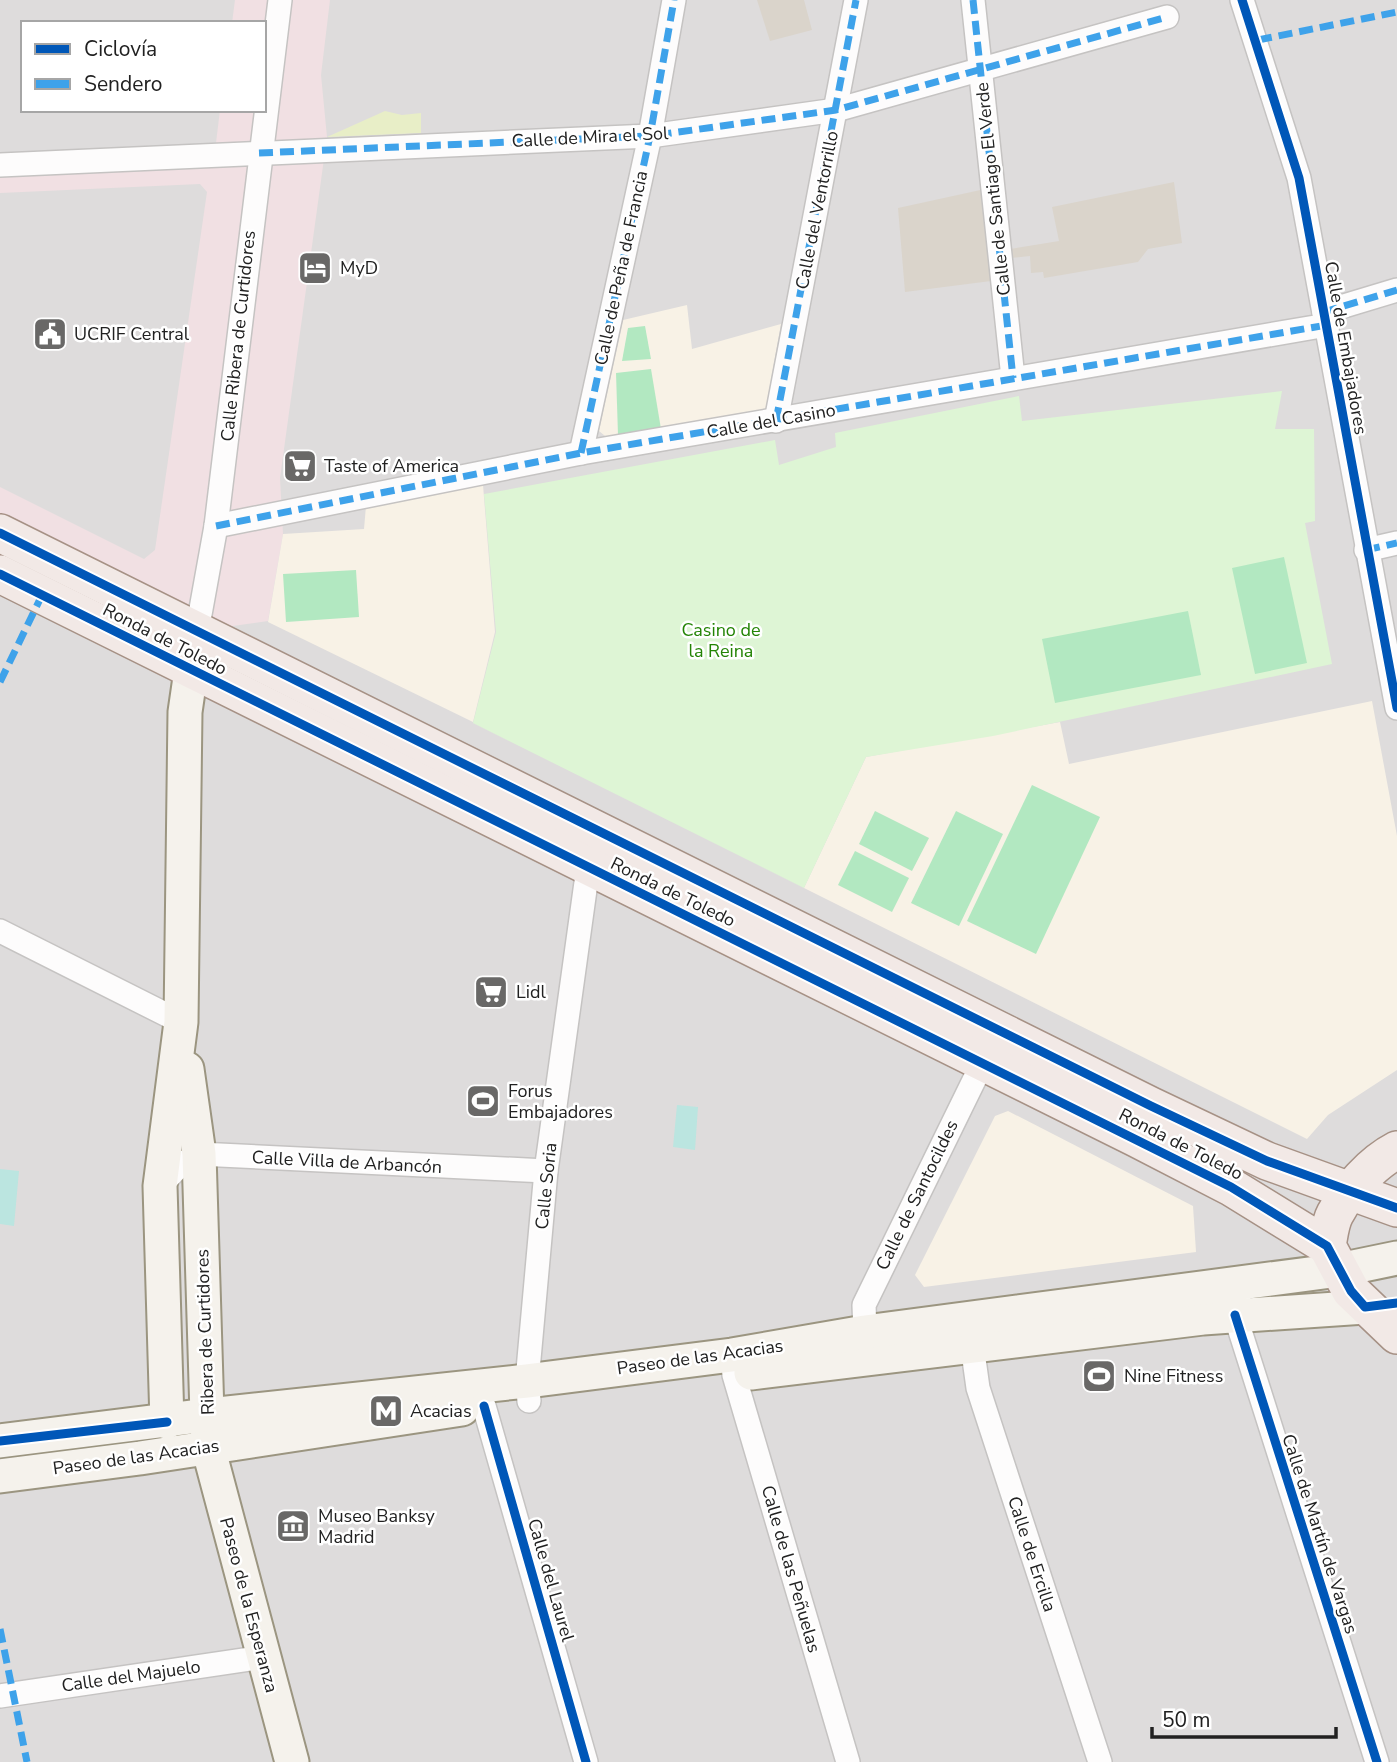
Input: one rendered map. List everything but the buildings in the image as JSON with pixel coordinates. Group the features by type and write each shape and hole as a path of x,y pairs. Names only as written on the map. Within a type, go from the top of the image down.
{"main road":[{"name":"Ronda de Toledo","path":"0,533 1252,1155 1397,1208"},
{"name":"Ronda de Toledo","path":"0,574 1231,1187 1333,1258"},
{"name":"Calle Ribera de Curtidores","path":"190,670 197,631"},
{"name":"Ribera de Curtidores","path":"181,1022 199,1154 208,1431 167,1422 160,1186 181,1022 185,712 190,670"},
{"path":"1397,1150 1367,1173 1339,1189 1333,1216 1333,1258 1381,1305 1397,1335"},
{"name":"Paseo de las Acacias","path":"733,1365 865,1332 1282,1278 1333,1258 1397,1258"},
{"name":"Paseo de las Acacias","path":"0,1476 208,1431 733,1365 972,1345 1235,1315 1276,1316 1381,1305"},
{"name":"Paseo de las Acacias","path":"208,1431 484,1406 528,1391"},
{"name":"Paseo de las Acacias","path":"0,1441 167,1422"},
{"name":"Paseo de la Esperanza","path":"208,1431 263,1657 292,1762"}],"street":[{"name":"Calle Ribera de Curtidores","path":"266,99 279,0"},
{"name":"Calle del Ventorrillo","path":"776,421 856,0"},
{"name":"Calle de Santiago El Verde","path":"973,0 1013,378"},
{"name":"Calle de Embajadores","path":"1242,0 1299,178 1397,708"},
{"name":"Calle de Peña de Francia","path":"581,453 650,136 676,1"},
{"name":"Calle de Mira el Sol","path":"0,165 650,136 836,110 1167,17"},
{"name":"Calle Ribera de Curtidores","path":"197,631 216,527 264,112"},
{"name":"Calle del Casino","path":"216,527 581,453 1013,378 1325,318 1397,290"},
{"path":"1366,550 1397,543"},
{"name":"Calle Soria","path":"528,1391 546,1171 589,868"},
{"path":"0,931 181,1022"},
{"name":"Calle de Santocildes","path":"865,1332 864,1305 983,1062"},
{"path":"160,1186 180,1165 199,1154"},
{"name":"Calle Villa de Arbancón","path":"199,1154 546,1171"},
{"path":"1235,1315 1282,1278"},
{"name":"Calle de Martín de Vargas","path":"1235,1315 1377,1762"},
{"name":"Calle de Ercilla","path":"972,1345 978,1388 1100,1762"},
{"name":"Calle de las Peñuelas","path":"733,1365 848,1762"},
{"name":"Calle del Laurel","path":"484,1406 586,1762"},
{"name":"Calle del Majuelo","path":"0,1696 263,1657"}],"shaded area":[{"path":"0,0 1397,0 1397,1762 0,1762"},
{"path":"235,0 330,0 321,75 327,137 280,478 283,534 268,621 197,631 0,533 0,487 144,559 155,550 207,192 200,184 0,193 0,153 216,143 220,112 266,112 266,21 232,21"},
{"path":"757,0 804,0 812,30 770,41"},
{"path":"1174,182 1182,243 1148,249 1138,262 1044,278 1043,272 1031,273 1030,256 1011,258 1010,249 1059,241 1052,207"},
{"path":"985,189 991,281 905,292 898,208"},
{"path":"687,305 692,349 781,324 765,413 610,440 599,431 623,320"},
{"path":"483,485 495,632 473,722 268,622 283,534 364,529 366,506"},
{"path":"1372,701 1397,836 1397,1070 1328,1115 1307,1139 804,888 866,757 1060,722 1069,764"},
{"path":"1008,1111 1193,1206 1196,1252 924,1287 915,1275 995,1116"}],"green space":[{"path":"385,111 402,115 421,113 421,133 327,137"},
{"path":"645,326 651,359 622,361 628,328"},
{"path":"651,369 661,429 618,435 616,373"},
{"name":"Casino de la Reina","path":"1282,391 1275,429 1314,429 1315,521 1305,523 1332,664 993,736 866,757 804,888 473,723 496,632 484,494 775,440 779,465 836,447 835,433 1019,396 1022,421"},
{"path":"1284,557 1307,663 1255,674 1232,568"},
{"path":"356,570 359,617 286,622 283,574"},
{"path":"1188,611 1201,675 1055,703 1042,639"},
{"path":"1032,785 1100,817 1036,954 967,921"},
{"path":"875,811 929,838 912,871 859,844"},
{"path":"956,811 1003,834 959,926 911,903"},
{"path":"855,851 909,878 892,912 838,885"}],"water":[{"path":"677,1105 698,1107 695,1150 673,1147"},
{"path":"0,1169 19,1171 14,1226 0,1224"}],"marked path":[{"path":"581,453 650,136 674,0"},
{"path":"776,421 856,0"},
{"path":"973,0 1013,378"},
{"path":"1258,40 1397,12"},
{"path":"259,153 650,136 836,110 1167,17"},
{"path":"1324,312 1397,290"},
{"path":"216,526 581,453 1327,325"},
{"path":"1366,550 1397,543"},
{"path":"0,682 42,595"},
{"path":"0,1629 27,1762"}],"cycle path":[{"path":"1242,0 1299,178 1397,708"},
{"path":"0,533 1151,1106 1267,1161 1397,1208"},
{"path":"0,574 1231,1187 1327,1246 1351,1291 1365,1307 1397,1303"},
{"path":"1235,1315 1377,1762"},
{"path":"484,1406 586,1762"},
{"path":"0,1441 167,1422"}],"place":[{"name":"MyD","path":"315,268"},
{"name":"UCRIF Central","path":"50,334"},
{"name":"Taste of America","path":"300,466"},
{"name":"Lidl","path":"491,992"},
{"name":"Forus Embajadores","path":"483,1101"},
{"name":"Nine Fitness","path":"1099,1376"},
{"name":"Acacias","path":"386,1411"},
{"name":"Museo Banksy Madrid","path":"293,1526"}]}
